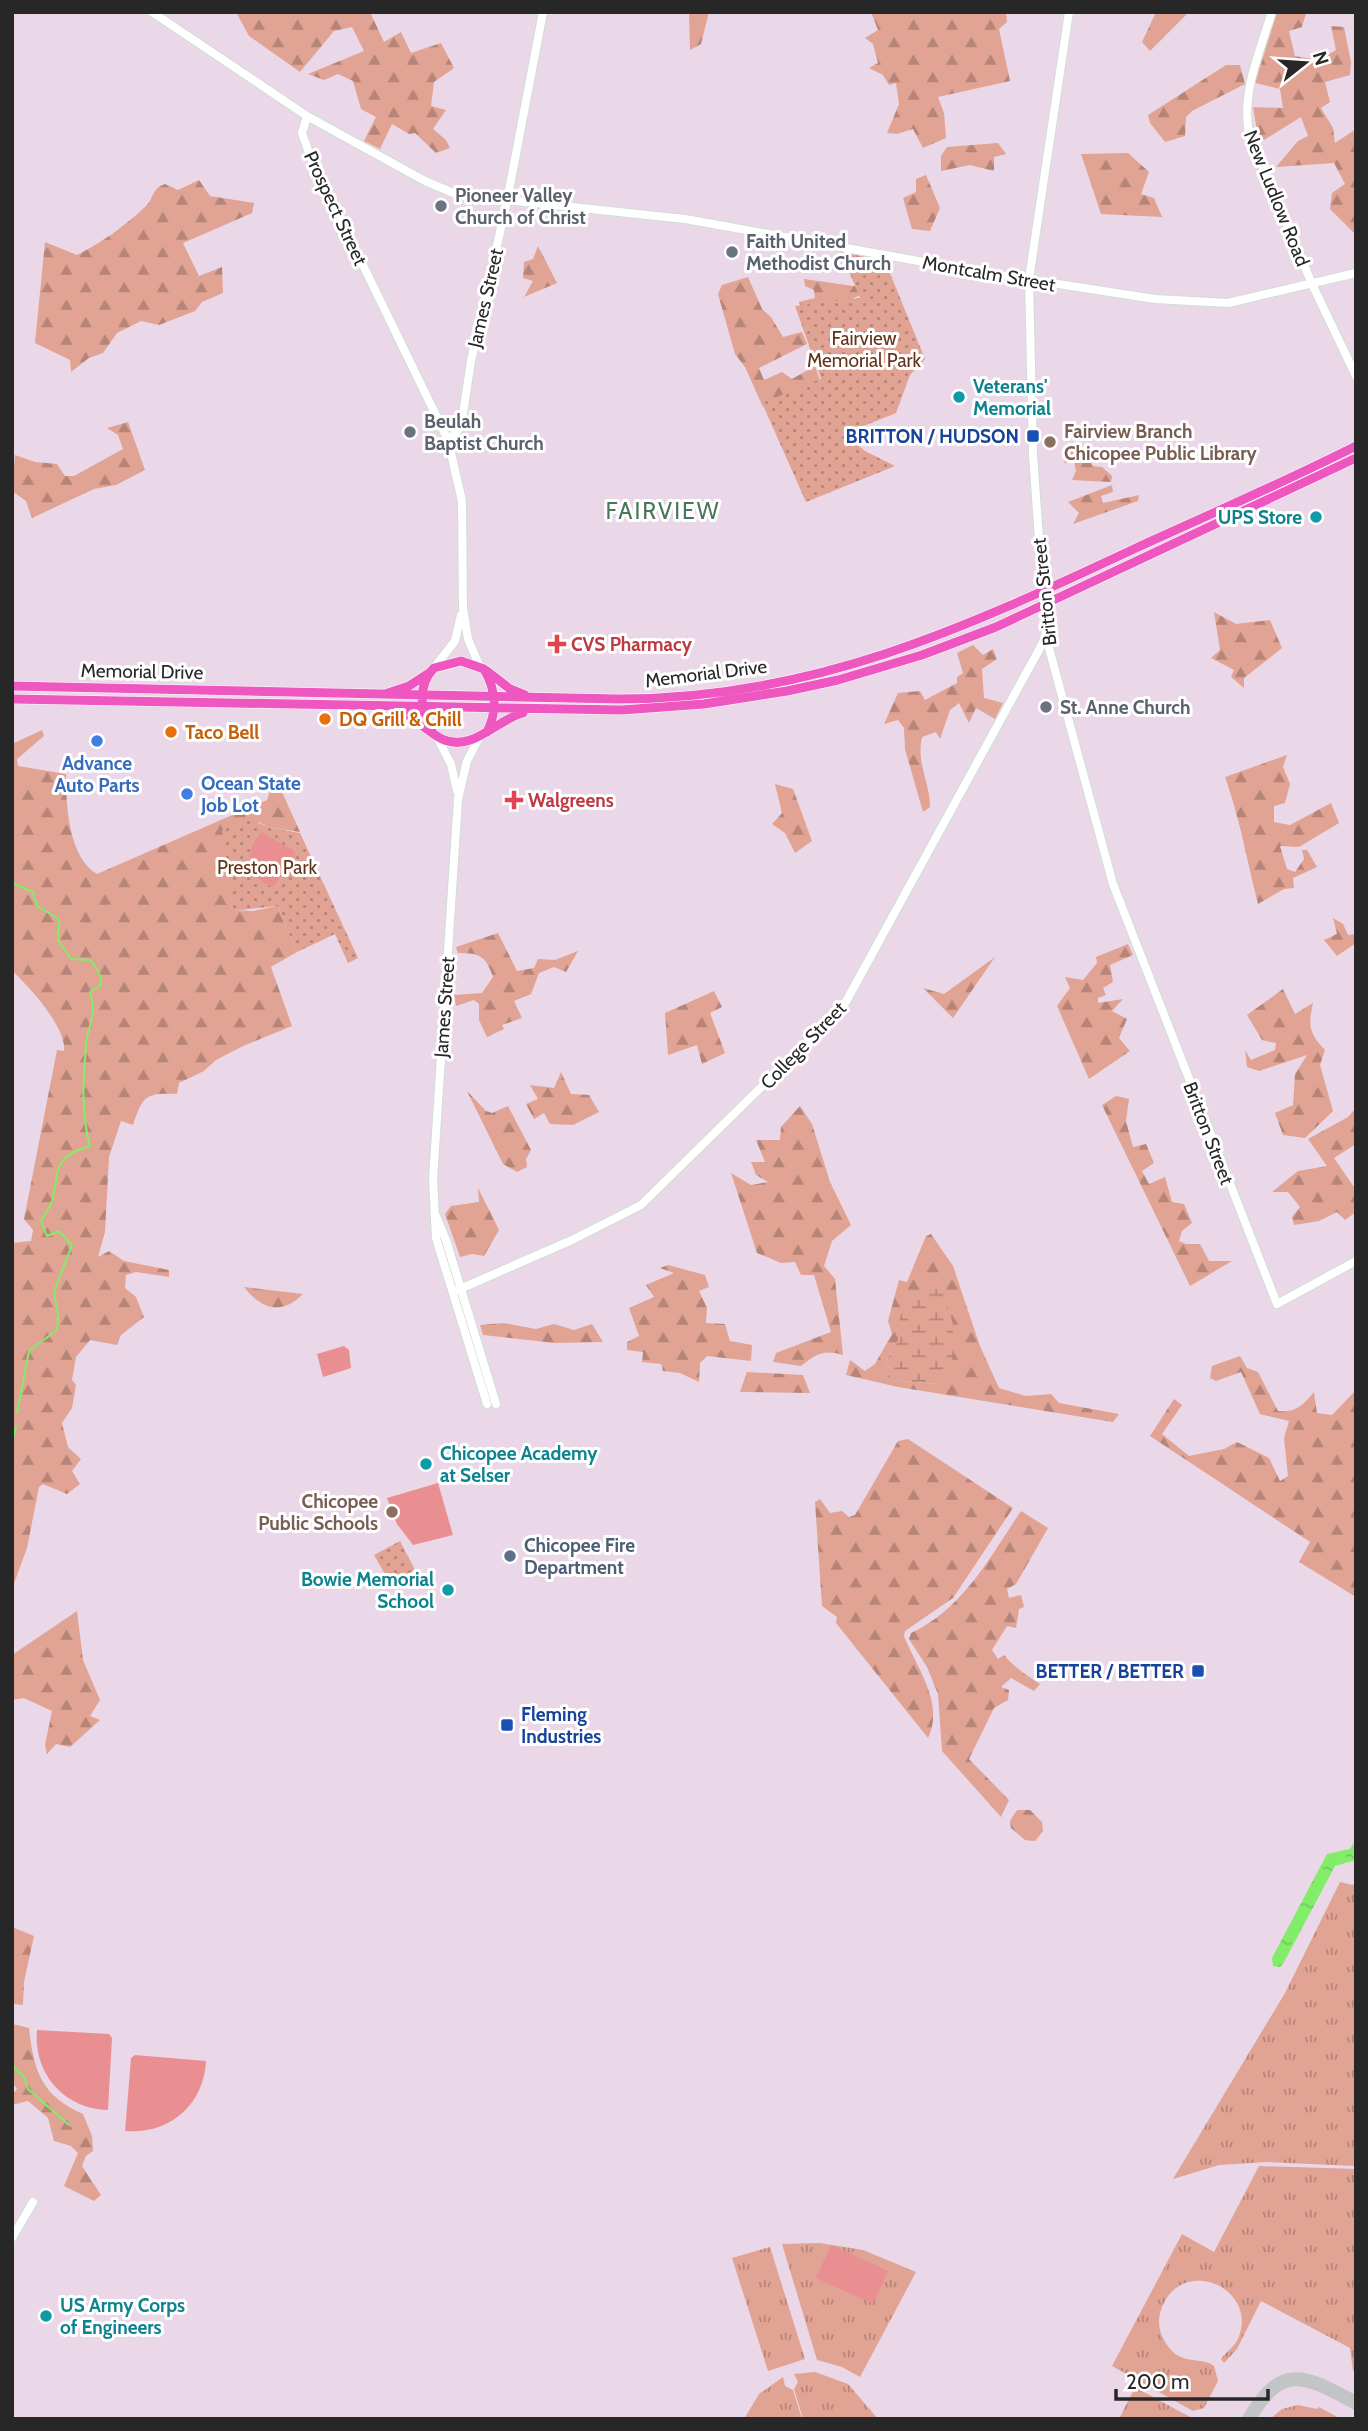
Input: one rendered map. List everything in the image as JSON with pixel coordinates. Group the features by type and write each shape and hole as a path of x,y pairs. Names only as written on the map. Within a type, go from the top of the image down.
{"main road":[{"path":"152,12 307,116"},
{"name":"James Street","path":"448,440 461,427 463,419 471,360 507,201 542,12"},
{"name":"Britton Street","path":"1069,12 1029,279 1033,455 1046,637 1112,884 1277,1304 1356,1261"},
{"name":"New Ludlow Road","path":"1272,12 1251,81 1248,127 1312,284 1356,376"},
{"name":"Montcalm Street","path":"307,116 425,181 458,195 685,219 1155,299 1219,303 1356,273"},
{"name":"Prospect Street","path":"307,116 302,133 310,156 443,430"},
{"path":"463,419 443,430 448,440 462,501 463,608 468,639 494,697 494,709 484,734"},
{"name":"Memorial Drive","path":"12,686 541,698 664,697 791,680 914,646 1042,593 1356,446"},
{"name":"Memorial Drive","path":"12,699 539,710 687,706 818,685 944,647 1043,604 1356,458"},
{"path":"434,734 422,707 423,697 432,670 455,641 463,608"},
{"name":"College Street","path":"457,1290 572,1240 641,1205 843,1007 1046,637"},
{"path":"378,695 405,688 432,670 461,661 482,668 516,692 541,698"},
{"path":"153,689 154,701"},
{"path":"384,706 407,713 434,734 460,742 484,734 511,717 539,710"},
{"name":"James Street","path":"434,734 451,764 458,799"},
{"name":"James Street","path":"484,734 465,766 458,799 433,1179 436,1238 457,1290 491,1404"},
{"path":"12,2238 33,2202"}],"green space":[{"path":"236,12 370,12 384,42 401,32 411,53 441,43 454,68 434,82 431,106 446,110 433,129 446,140 450,148 436,153 415,133 409,134 392,124 380,149 364,141 376,117 361,109 353,81 338,74 324,80 308,74 364,51 352,27 334,31 300,72 249,36"},
{"path":"689,12 709,12 701,44 690,50"},
{"path":"871,12 1006,12 1007,22 999,29 1010,81 938,97 944,113 946,138 923,148 913,129 897,134 887,133 899,104 896,83 889,85 883,75 869,68 878,63 873,44 865,38 878,30"},
{"path":"1156,12 1189,12 1150,51 1142,42"},
{"path":"1277,12 1306,13 1302,27 1289,31 1295,56 1319,60 1336,50 1331,26 1344,27 1351,62 1350,75 1325,82 1330,102 1321,108 1333,128 1335,143 1356,129 1356,235 1330,209 1332,193 1345,184 1334,163 1276,167 1298,141 1308,136 1301,117 1259,143 1253,107 1283,108 1280,89 1255,83"},
{"path":"1226,65 1240,65 1245,84 1192,111 1186,117 1185,136 1165,142 1150,123 1148,115"},
{"path":"998,143 1006,154 994,157 994,171 970,165 941,171 941,156 947,147"},
{"path":"1128,153 1149,172 1141,194 1154,198 1162,217 1101,214 1081,154"},
{"path":"926,175 940,208 930,231 912,229 903,198 916,192 916,179"},
{"path":"199,180 210,196 254,203 252,213 183,243 199,276 222,267 223,293 202,302 195,311 159,325 141,321 117,333 103,353 89,358 71,372 70,360 35,343 45,242 77,255 104,240 129,221 148,204 160,186 165,184 178,190"},
{"path":"538,246 557,283 524,297 533,281 523,278 524,262 533,259"},
{"name":"Fairview Memorial Park","path":"841,252 885,261 925,359 910,375 896,413 844,434 865,451 895,466 806,502 762,403 821,379 795,306 860,298"},
{"path":"748,277 762,309 771,317 783,337 802,332 807,344 759,368 764,380 782,372 792,379 815,366 821,383 763,407 745,367 735,354 718,294 722,285"},
{"path":"804,279 860,287 860,295 839,306 802,310 799,302 815,298 814,290 805,286"},
{"path":"128,422 145,470 116,485 94,489 32,518 26,501 12,491 15,455 35,462 57,464 65,476 74,476 123,449 118,435 107,428"},
{"path":"1070,448 1085,453 1093,466 1102,467 1112,476 1111,482 1072,480 1076,471 1074,460 1064,463"},
{"path":"1112,485 1113,492 1101,496 1103,503 1139,495 1138,501 1073,524 1079,513 1068,502"},
{"path":"1214,612 1236,624 1270,620 1282,648 1244,678 1244,688 1231,677 1234,670 1211,658 1220,650"},
{"path":"973,645 983,655 993,649 997,659 982,669 984,698 1003,703 995,719 976,708 969,723 959,703 950,710 940,739 936,732 922,737 921,756 930,807 923,812 905,749 904,728 898,720 884,724 898,693 920,691 925,700 957,683 957,677 963,673 957,653"},
{"path":"42,730 44,736 17,759 18,766 66,774 68,814 74,843 87,866 97,874 267,800 273,782 277,781 300,832 268,827 259,822 223,831 232,910 253,911 277,906 297,952 271,967 292,1026 216,1060 204,1071 179,1083 177,1094 158,1094 147,1098 133,1125 121,1121 109,1157 105,1232 98,1257 109,1251 124,1261 169,1270 169,1277 136,1272 126,1275 125,1288 136,1297 144,1317 121,1335 117,1345 90,1340 76,1357 72,1380 76,1385 72,1408 62,1423 68,1447 81,1459 72,1471 80,1484 67,1494 43,1484 39,1487 27,1548 12,1589 12,1243 31,1241 33,1230 24,1219 57,1050 64,1051 60,1031 53,1020 37,997 12,971 12,744"},
{"path":"1287,755 1283,767 1290,784 1285,803 1274,806 1274,822 1290,825 1331,803 1339,823 1299,847 1280,846 1287,869 1295,872 1304,859 1302,850 1307,850 1317,867 1293,878 1294,888 1284,889 1258,904 1225,777"},
{"path":"775,784 793,789 812,841 795,853 785,833 772,824 782,813"},
{"name":"Preston Park","path":"250,819 268,827 300,833 358,958 348,963 335,934 297,952 277,906 232,911 222,830"},
{"path":"262,832 294,851 295,855 273,887 258,878 251,863 252,847"},
{"path":"1333,918 1343,924 1348,935 1356,934 1356,943 1337,956 1324,940 1337,934"},
{"path":"498,933 517,971 534,968 538,959 555,960 578,951 566,972 554,967 539,973 531,994 514,1001 522,1018 502,1025 504,1029 487,1037 479,1020 479,1004 474,1000 456,1006 454,995 482,993 493,977 485,960 477,955 458,953 456,947"},
{"path":"1128,944 1133,955 1110,965 1113,982 1103,988 1106,995 1098,998 1098,1003 1123,999 1112,1011 1127,1019 1119,1038 1130,1051 1089,1079 1057,1006 1070,988 1065,977 1083,980 1097,963 1096,957"},
{"path":"995,957 953,1018 923,988 944,994"},
{"path":"1283,989 1295,1014 1313,1003 1311,1029 1325,1050 1320,1065 1333,1111 1305,1138 1283,1135 1275,1113 1293,1105 1295,1074 1307,1055 1259,1071 1247,1067 1245,1050 1251,1060 1275,1050 1276,1043 1262,1040 1247,1015"},
{"path":"714,991 722,1007 710,1013 725,1053 702,1064 697,1045 668,1055 665,1013"},
{"path":"561,1072 571,1094 589,1095 599,1112 573,1125 550,1124 544,1113 534,1119 526,1104 538,1099 530,1085 554,1088"},
{"path":"467,1091 486,1111 492,1113 508,1106 531,1150 526,1159 527,1167 517,1172 503,1164"},
{"path":"1116,1096 1129,1099 1126,1121 1133,1147 1146,1144 1154,1163 1142,1171 1149,1184 1165,1177 1172,1202 1184,1204 1192,1223 1182,1231 1179,1241 1200,1244 1209,1261 1232,1261 1190,1286 1102,1105"},
{"path":"800,1106 812,1124 830,1182 851,1225 832,1241 824,1266 835,1279 843,1355 831,1352 820,1354 801,1366 773,1362 776,1353 831,1332 814,1275 801,1275 795,1262 781,1263 757,1253 731,1173 751,1185 768,1182 756,1175 751,1162 765,1162 756,1140 780,1140 781,1127"},
{"path":"1356,1108 1356,1144 1334,1158 1356,1190 1356,1212 1345,1220 1337,1212 1319,1221 1294,1225 1292,1217 1300,1207 1288,1192 1272,1192 1298,1171 1327,1166 1308,1139 1348,1117"},
{"path":"478,1188 499,1230 484,1256 472,1254 460,1257 445,1214 451,1206 479,1202"},
{"path":"931,1234 953,1266 980,1346 999,1388 1026,1396 1051,1394 1059,1403 1119,1414 1113,1422 898,1387 846,1375 850,1360 865,1371 875,1364 892,1334 888,1321 899,1280 907,1282 926,1236","holes":["900,1337 937,1384 892,1380 886,1361"]},
{"path":"668,1265 705,1275 709,1287 699,1291 707,1308 706,1323 725,1324 730,1341 752,1345 751,1361 707,1356 700,1363 699,1382 680,1373 663,1371 661,1364 642,1362 643,1352 627,1350 627,1342 639,1336 629,1308 654,1297 646,1285 674,1273 660,1268"},
{"path":"244,1287 303,1294 287,1305 272,1307 257,1300"},
{"path":"942,1288 953,1324 952,1371 937,1384 891,1380 886,1361 900,1337 900,1317 909,1303 916,1298"},
{"path":"504,1323 536,1329 554,1324 574,1330 592,1324 603,1342 554,1343 483,1335 480,1325"},
{"path":"344,1346 349,1350 351,1368 323,1377 317,1354"},
{"path":"1240,1356 1247,1368 1258,1372 1278,1411 1290,1411 1299,1407 1314,1392 1317,1413 1332,1415 1356,1390 1356,1597 1299,1562 1310,1542 1150,1436 1174,1399 1182,1405 1162,1434 1189,1456 1224,1449 1237,1442 1269,1458 1280,1481 1288,1476 1284,1438 1289,1421 1260,1414 1241,1372 1216,1381 1210,1378 1212,1366"},
{"path":"747,1372 803,1375 810,1393 740,1392"},
{"path":"908,1439 1013,1508 953,1598 905,1631 904,1636 931,1699 932,1725 928,1738 836,1623 837,1617 822,1606 815,1502 820,1499 830,1513 842,1511 849,1517 855,1515 898,1441"},
{"path":"438,1483 453,1535 413,1545 397,1524 387,1498"},
{"path":"1021,1511 1048,1528 1016,1584 1007,1589 1009,1598 1021,1595 1024,1607 1019,1609 1016,1628 1007,1626 992,1650 998,1659 1004,1655 1040,1684 1034,1691 1011,1678 1001,1687 1009,1690 1008,1700 994,1708 969,1759 1009,1800 1001,1817 942,1751 938,1694 927,1667 909,1639 911,1633 946,1610 974,1580"},
{"path":"400,1541 415,1570 390,1583 374,1555"},
{"path":"77,1611 83,1660 100,1700 90,1716 100,1720 70,1747 56,1744 47,1754 45,1745 52,1711 24,1698 12,1700 12,1655"},
{"path":"1017,1810 1030,1810 1042,1822 1043,1831 1035,1841 1025,1840 1011,1828 1010,1821"},
{"path":"1356,1880 1356,2166 1267,2162 1219,2165 1173,2179 1285,1993 1340,1882 1353,1885"},
{"path":"12,1927 34,1936 24,1982 23,2005 14,2004 13,2024 29,2028 37,2070 49,2090 69,2107 83,2114 92,2136 93,2151 86,2156 82,2166 101,2195 94,2201 64,2186 78,2153 71,2146 54,2141 48,2118 28,2101 12,2105 12,2095 17,2089 12,2082"},
{"path":"37,2030 109,2034 112,2038 108,2110 78,2103 54,2086 40,2060"},
{"path":"135,2055 206,2061 204,2077 191,2104 181,2114 156,2128 125,2131 131,2058"},
{"path":"1259,2166 1356,2169 1356,2373 1353,2371 1350,2348 1261,2301 1237,2349 1224,2363 1221,2359 1238,2339 1242,2321 1238,2305 1228,2292 1215,2284 1200,2281 1184,2284 1171,2293 1161,2310 1159,2326 1165,2341 1176,2355 1214,2366 1218,2381 1204,2408 1193,2411 1112,2366 1182,2234 1214,2252"},
{"path":"820,2243 863,2250 916,2272 860,2377 842,2367 817,2360 782,2244"},
{"path":"831,2245 888,2271 873,2304 816,2278"},
{"path":"770,2247 805,2359 768,2371 732,2258"},
{"path":"815,2372 848,2384 878,2419 803,2419 794,2389 798,2382 794,2374"},
{"path":"783,2377 785,2386 793,2390 802,2419 744,2419 759,2394"},
{"path":"1138,2389 1192,2419 1119,2419 1132,2393"},
{"path":"1298,2405 1317,2409 1319,2407 1341,2419 1270,2419 1282,2409"}],"water":[{"path":"1356,1840 1356,1860 1335,1866 1283,1964 1280,1967 1273,1966 1272,1958 1327,1854 1350,1849"}],"waterway":[{"path":"12,883 33,892 37,906 59,919 58,940 71,959 91,960 101,977 100,986 90,992 93,1015 87,1038 84,1072 84,1109 90,1146 69,1155 59,1166 51,1204 41,1221 47,1236 59,1231 72,1245 54,1292 58,1314 57,1330 29,1351 17,1413"},
{"path":"12,1443 16,1426"},
{"path":"12,2065 24,2077 28,2089 69,2125"}],"taxiway":[{"path":"1249,2419 1261,2400 1273,2388 1285,2381 1297,2379 1323,2386 1356,2403"}],"place":[{"name":"Pioneer Valley Church of Christ","path":"441,206"},
{"name":"Faith United Methodist Church","path":"732,252"},
{"name":"Veterans' Memorial","path":"959,397"},
{"name":"Beulah Baptist Church","path":"410,432"},
{"name":"BRITTON / HUDSON","path":"1033,436"},
{"name":"Fairview Branch Chicopee Public Library","path":"1050,442"},
{"name":"UPS Store","path":"1316,517"},
{"name":"CVS Pharmacy","path":"557,644"},
{"name":"St. Anne Church","path":"1046,707"},
{"name":"DQ Grill & Chill","path":"325,719"},
{"name":"Taco Bell","path":"171,732"},
{"name":"Advance Auto Parts","path":"97,741"},
{"name":"Ocean State Job Lot","path":"187,794"},
{"name":"Walgreens","path":"514,800"},
{"name":"Chicopee Academy at Selser","path":"426,1464"},
{"name":"Chicopee Public Schools","path":"392,1512"},
{"name":"Chicopee Fire Department","path":"510,1556"},
{"name":"Bowie Memorial School","path":"448,1590"},
{"name":"BETTER / BETTER","path":"1198,1671"},
{"name":"Fleming Industries","path":"507,1725"},
{"name":"US Army Corps of Engineers","path":"46,2316"}],"district":[{"name":"FAIRVIEW","path":"663,511"}]}
